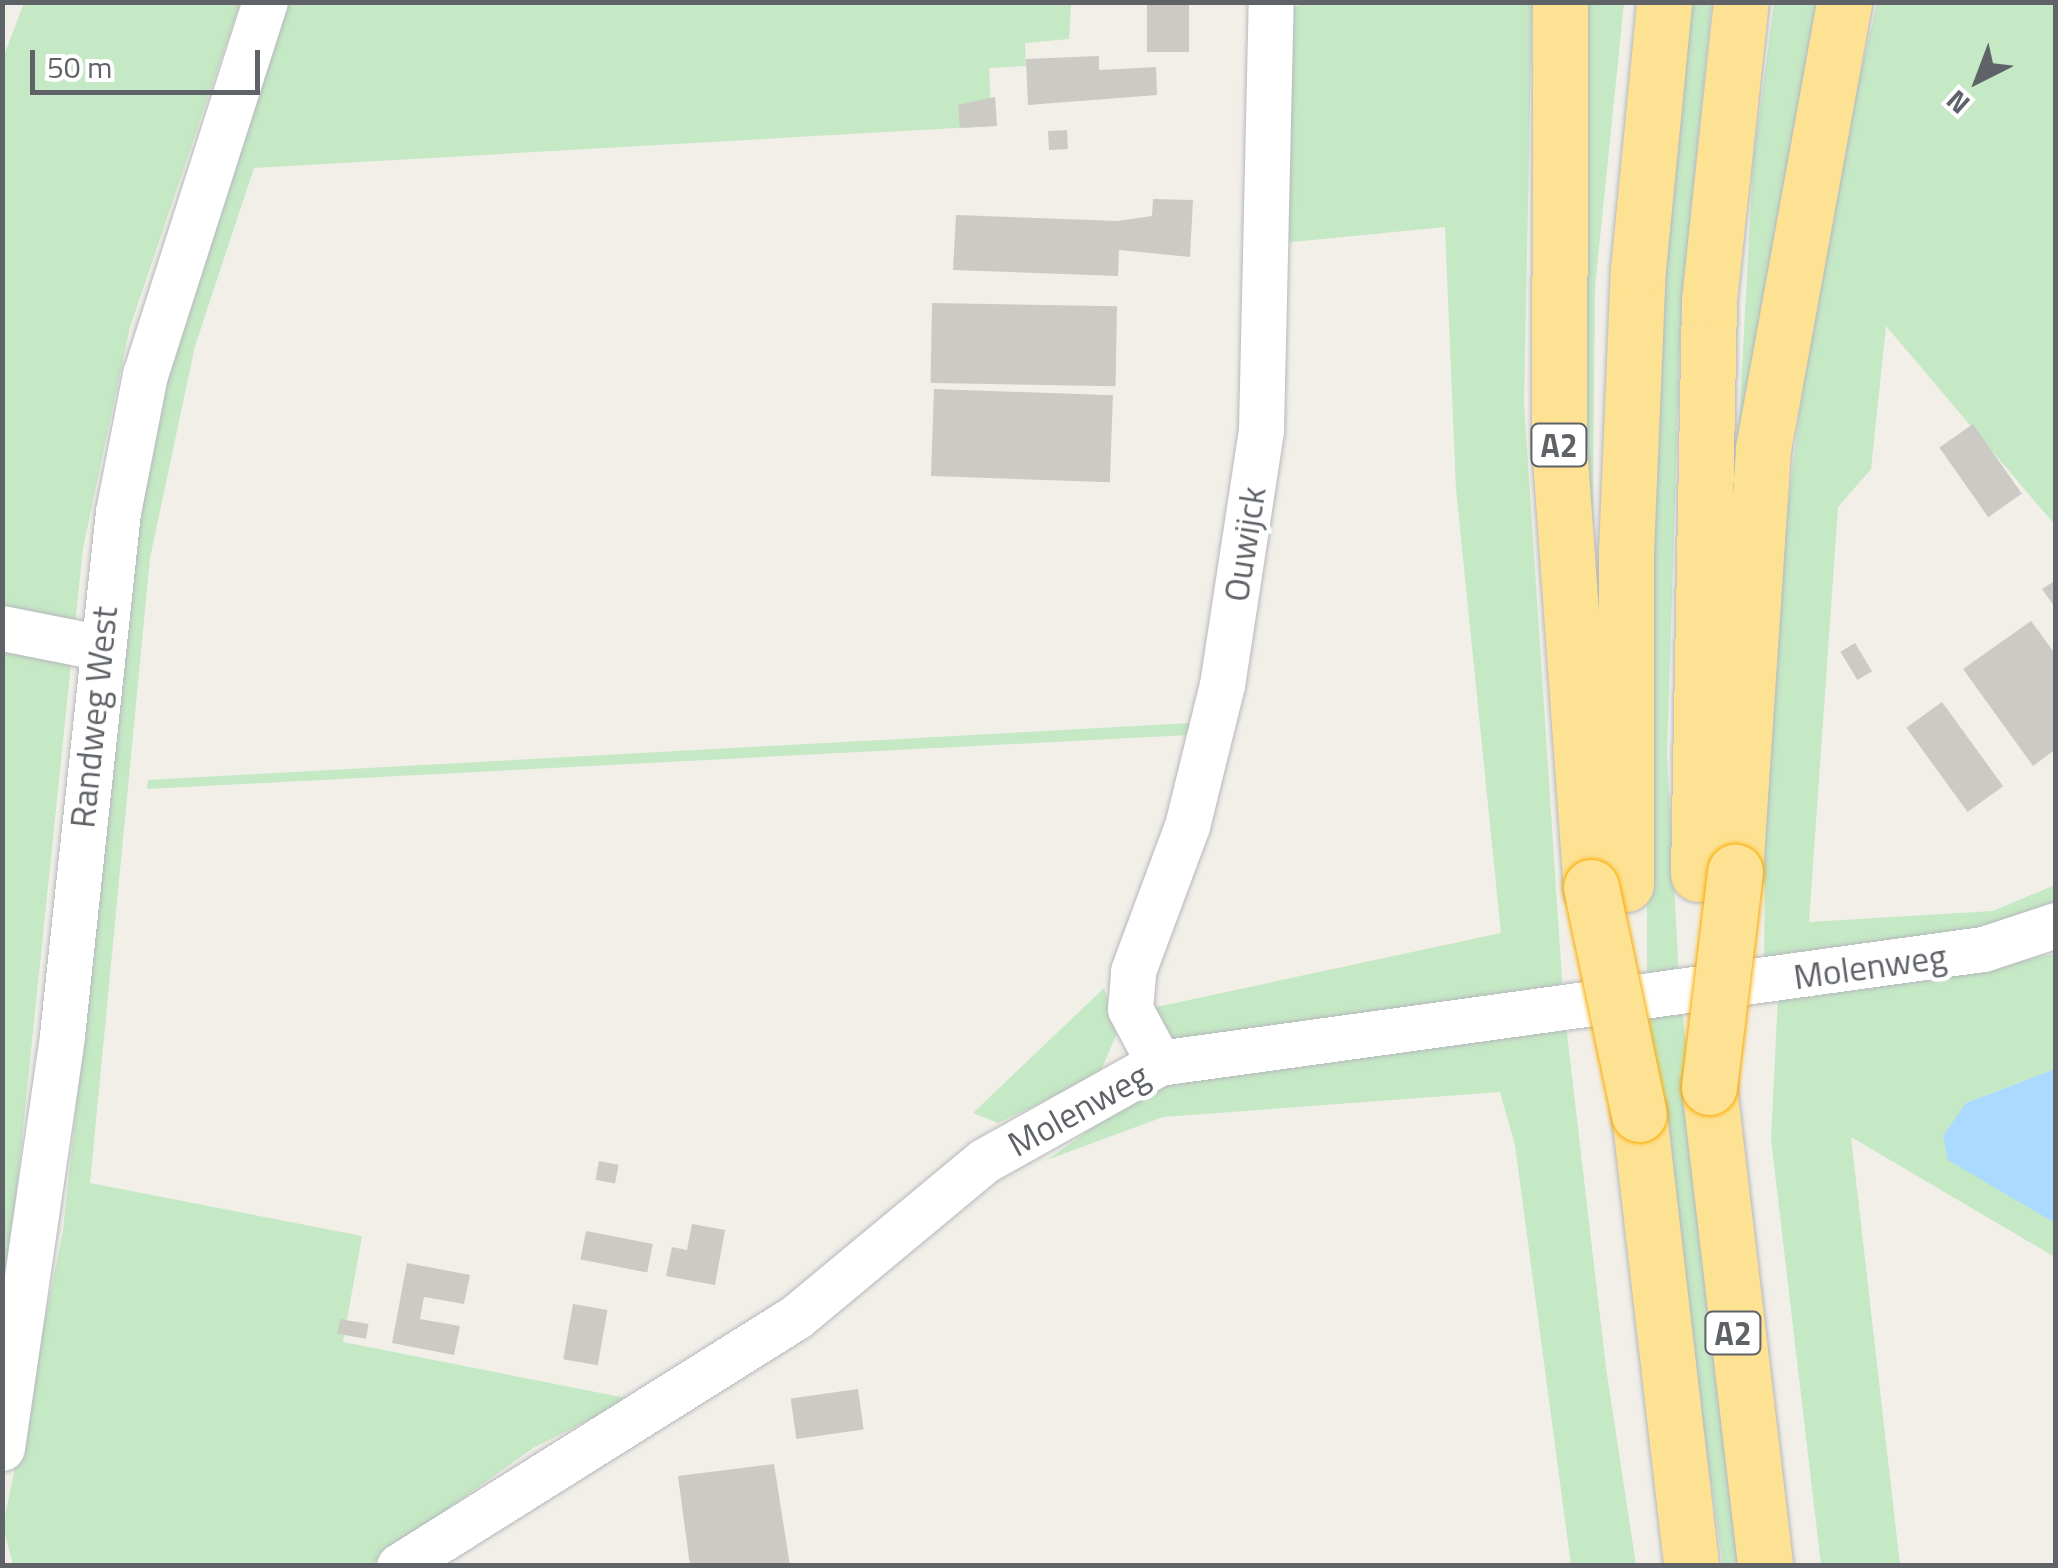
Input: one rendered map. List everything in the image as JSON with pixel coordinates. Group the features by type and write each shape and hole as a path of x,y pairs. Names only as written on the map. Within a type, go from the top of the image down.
{"highway":[{"name":"A2","path":"1560,2 1560,445 1608,886 1639,1114 1691,1566"},
{"name":"A2","path":"1608,886 1638,269 1664,2"},
{"name":"A2","path":"1741,2 1708,319 1716,873 1710,1094 1764,1566"},
{"name":"A2","path":"1716,873 1764,449 1844,2"}],"street":[{"name":"Randweg West","path":"2,1448 62,1036 98,647 145,375 265,2"},
{"name":"Ouwijck","path":"1159,1063 1130,1009 1134,971 1186,826 1222,685 1261,430 1271,2"},
{"path":"2,628 98,647"},
{"name":"Molenweg","path":"400,1566 796,1317 984,1161 1159,1063 1984,950 2056,925"}],"green space":[{"path":"24,3 240,3 130,327 83,548 3,1322 3,58"},
{"path":"287,3 1071,3 1069,39 1025,43 1026,66 989,68 992,126 254,168 195,346 150,558 90,1183 362,1236 343,1342 631,1399 533,1448 370,1565 13,1565 3,1526 63,1231 148,439"},
{"path":"1304,3 1532,3 1524,403 1563,994 1177,1046 1147,1009 1501,933 1456,489 1445,227 1282,243 1290,10"},
{"path":"1575,3 1624,3 1595,287 1592,591 1582,590"},
{"path":"1674,3 1712,3 1681,312 1667,755 1679,978 1647,982 1647,628"},
{"path":"1774,3 1825,3 1730,594 1753,162"},
{"path":"1877,3 2055,3 2055,525 1886,326 1871,469 1838,507 1809,922 1993,911 2055,885 2055,914 1764,967 1767,674 1821,240"},
{"path":"1191,723 1188,735 147,789 148,780"},
{"path":"2055,954 2055,1069 1966,1103 2031,1208 2055,1223 2055,1257 1851,1137 1900,1565 1821,1565 1771,1139 1778,997"},
{"path":"1104,988 1117,1033 1099,1075 998,1123 973,1113"},
{"path":"1682,1010 1735,1443 1755,1565 1723,1565 1660,1132 1649,1013"},
{"path":"1566,1025 1606,1368 1636,1565 1571,1565 1515,1145 1500,1092 1163,1117 1047,1160 1151,1087"}],"water":[{"path":"2055,1069 2055,1223 1948,1160 1943,1136 1966,1103"}],"building":[{"path":"1147,2 1189,2 1189,52 1147,52"},
{"path":"1099,56 1099,70 1156,67 1157,95 1028,105 1026,59"},
{"path":"995,97 997,126 960,128 958,105"},
{"path":"1067,130 1068,149 1049,150 1048,131"},
{"path":"1153,199 1193,200 1190,257 1119,250 1118,276 953,270 956,215 1118,221 1152,216"},
{"path":"932,303 1117,306 1116,386 931,383"},
{"path":"934,389 1113,395 1110,482 931,476"},
{"path":"1973,424 2022,494 1988,517 1939,448"},
{"path":"2056,580 2056,609 2042,589"},
{"path":"2031,621 2056,655 2056,749 2033,766 1963,669"},
{"path":"1855,643 1872,671 1857,680 1840,652"},
{"path":"1942,702 2003,786 1968,812 1906,728"},
{"path":"599,1161 619,1165 615,1183 595,1180"},
{"path":"692,1224 725,1230 715,1285 666,1276 672,1247 687,1250"},
{"path":"586,1231 653,1244 647,1272 580,1259"},
{"path":"407,1263 470,1275 464,1304 424,1297 420,1319 460,1326 454,1355 392,1343"},
{"path":"573,1304 607,1310 598,1365 563,1359"},
{"path":"340,1319 369,1324 366,1339 337,1334"},
{"path":"858,1389 864,1430 796,1439 791,1398"},
{"path":"774,1464 790,1566 690,1566 678,1476"}]}
